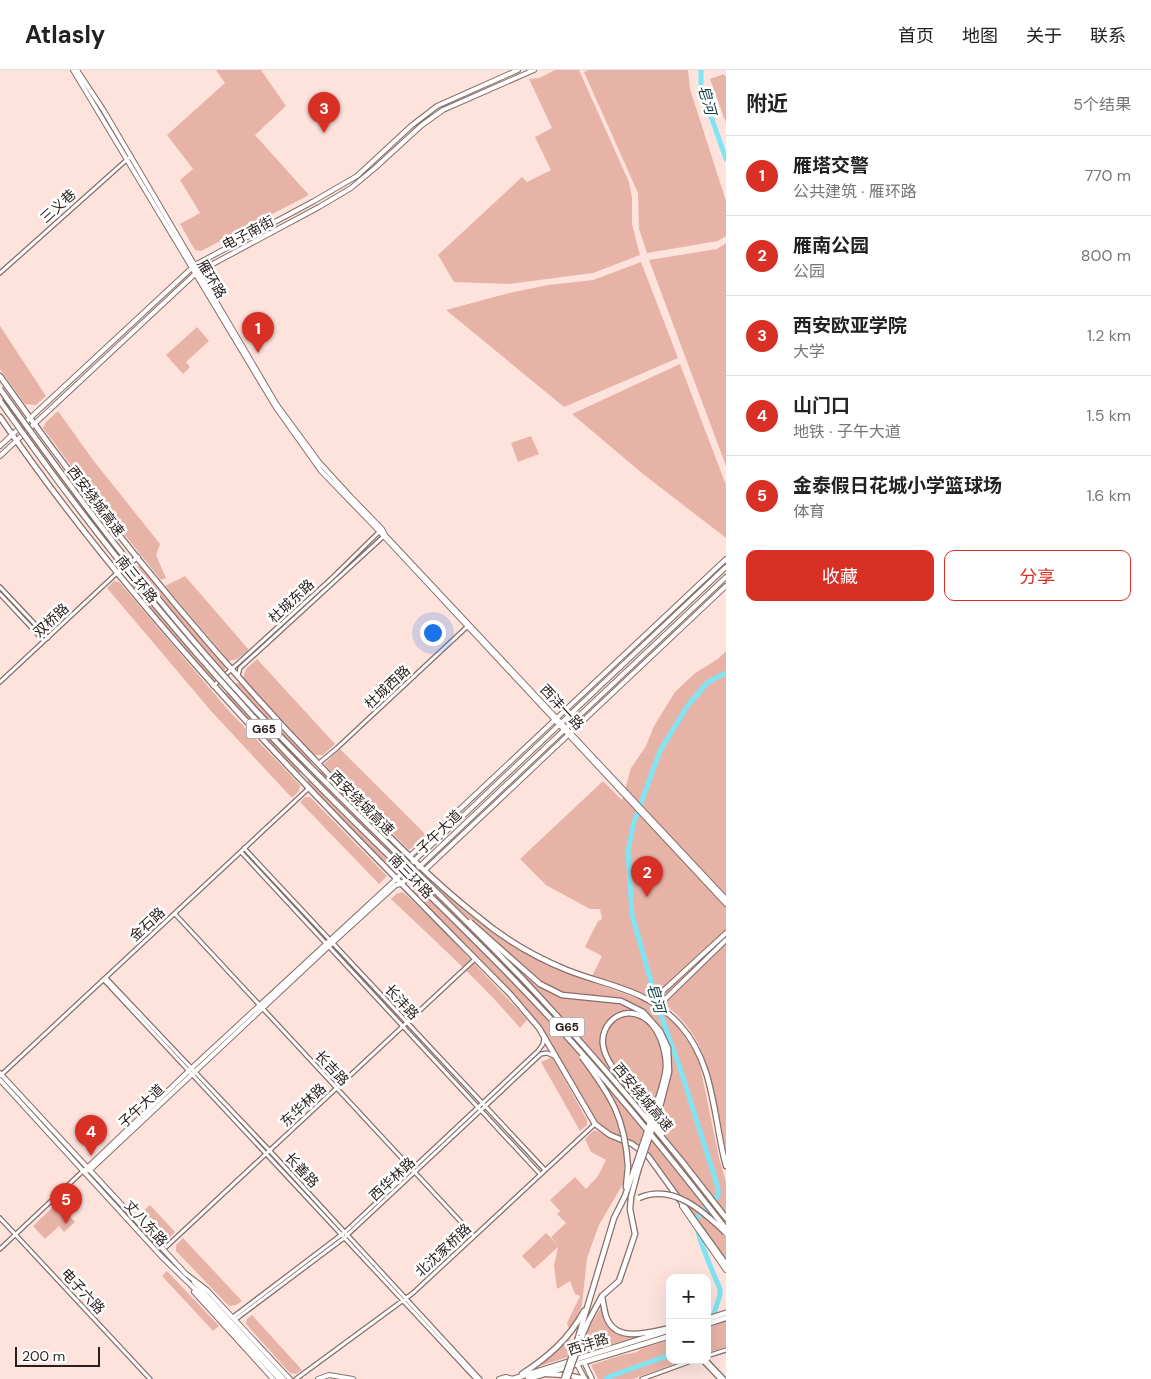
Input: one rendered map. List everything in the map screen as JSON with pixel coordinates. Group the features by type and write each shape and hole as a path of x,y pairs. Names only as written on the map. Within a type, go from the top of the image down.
{"highway":[{"name":"南三环路","path":"0,376 96,505 238,676 318,764 422,868 485,923 525,950 566,970 652,1001 666,1012 691,1039 706,1069 726,1166"},
{"name":"西安绕城高速","path":"0,390 88,510 197,644 293,750 446,902 558,1017 642,1113 726,1218"},
{"name":"西安绕城高速","path":"0,401 132,577 239,702 337,806 471,936 560,1028 652,1136 726,1231"},
{"name":"南三环路","path":"0,417 62,502 118,573 213,686 308,789 397,877 401,884 510,994 544,1036 595,1124 610,1135 632,1144 648,1156 726,1264"},
{"path":"446,902 540,984 562,995 621,1001 643,1012 656,1024 668,1048 669,1072 661,1103 636,1170 614,1218 566,1379"},
{"path":"580,1337 602,1296 619,1281 635,1234 630,1209 636,1170 640,1153 652,1119 654,1111 663,1084 666,1069 660,1037 647,1019 635,1014 621,1014 611,1021 603,1032 605,1053 611,1064 646,1110 651,1117 656,1124 680,1159"},
{"path":"560,1028 605,1088 614,1104 624,1131 628,1167 625,1196"},
{"path":"630,1209 639,1198 647,1194 665,1194 698,1207 726,1231"},
{"path":"602,1296 609,1322 621,1332 641,1334 666,1330"},
{"path":"514,1379 544,1359 565,1340 591,1299"},
{"path":"711,1318 726,1313"},
{"path":"711,1323 726,1318"},
{"name":"西沣路","path":"514,1379 666,1330"},
{"name":"西沣路","path":"528,1379 666,1337"},
{"path":"543,1374 567,1375 585,1379"}],"main road":[{"name":"雁环路","path":"73,70 129,157"},
{"name":"雁环路","path":"77,70 275,406 312,459 348,500 381,530 384,536"},
{"name":"电子南街","path":"0,446 194,266 357,176 411,126 438,106 518,70"},
{"name":"电子南街","path":"0,456 197,272 351,188 422,124 443,110 534,70"},
{"name":"西沣一路","path":"384,536 726,904"},
{"path":"118,573 138,557"},
{"path":"412,858 555,719 726,559"},
{"name":"子午大道","path":"84,1171 393,882 412,858 560,724 726,567"},
{"name":"子午大道","path":"329,943 396,885 401,884 422,868 564,728 726,577"},
{"path":"422,868 726,586"},
{"path":"692,599 697,604 710,601"},
{"name":"西沣一路","path":"644,815 726,900"},
{"path":"652,1001 726,933"},
{"path":"659,1006 726,940"},
{"name":"丈八东路","path":"0,1076 186,1274 279,1379"},
{"name":"丈八东路","path":"0,1076 183,1280 204,1296 284,1379"},
{"name":"南三环路","path":"668,1185 726,1270"},
{"name":"丈八东路","path":"186,1274 207,1290 290,1379"},
{"path":"183,1280 273,1379"},
{"path":"584,1362 592,1379"},
{"path":"577,1364 585,1379"},
{"path":"318,1379 329,1375 353,1379"},
{"path":"499,1379 506,1377 514,1379"}],"street":[{"name":"三义巷","path":"0,273 129,157"},
{"name":"杜城东路","path":"213,686 232,668 245,659 381,530"},
{"name":"杜城东路","path":"238,676 240,668 384,536"},
{"name":"双桥路","path":"0,682 118,573"},
{"path":"0,587 48,638"},
{"path":"0,594 44,641"},
{"name":"杜城西路","path":"318,764 468,626"},
{"name":"金石路","path":"0,1076 308,789"},
{"name":"长沣路","path":"242,850 405,1025 540,1174"},
{"name":"长吉路","path":"175,914 474,1236"},
{"name":"东华林路","path":"166,1246 476,959"},
{"name":"长善路","path":"105,979 480,1379"},
{"name":"长沣路","path":"405,1025 485,1105 545,1170"},
{"name":"西华林路","path":"485,1105 540,1049 544,1042 544,1036"},
{"name":"西华林路","path":"344,1235 412,1169 542,1053 552,1054 556,1058"},
{"name":"西华林路","path":"234,1318 344,1235 415,1173 480,1109"},
{"name":"北沈家桥路","path":"296,1379 405,1300 595,1124"},
{"path":"0,1249 84,1171"},
{"name":"电子六路","path":"0,1218 150,1379"},
{"name":"长善路","path":"405,1300 476,1379"},
{"path":"711,1355 726,1350"},
{"path":"642,1379 683,1364"},
{"path":"706,1364 720,1379"},
{"path":"710,1364 724,1379"}],"shaded area":[{"path":"216,70 261,70 286,106 255,135 309,195 201,251 195,250 180,224 200,213 180,180 193,169 167,135 225,83"},
{"path":"555,70 579,70 629,182 632,197 632,224 640,255 593,273 509,284 454,282 438,255 522,177 527,182 551,170 535,137 552,128 529,79 539,78"},
{"path":"588,70 688,70 690,89 726,201 726,236 718,241 647,253 639,229 638,193 584,72"},
{"path":"724,74 726,77 726,123 710,79"},
{"path":"726,243 726,466 649,260 717,249"},
{"path":"641,262 678,358 564,407 446,310 509,293 548,285 593,280"},
{"path":"0,326 46,396 36,405 25,404 0,369"},
{"path":"197,327 209,341 186,362 190,367 183,374 166,355"},
{"path":"680,364 726,485 726,538 643,474 572,414"},
{"path":"58,411 93,460 160,544 156,555 166,578 161,580 96,499 43,428 46,422"},
{"path":"531,436 539,454 518,462 511,443"},
{"path":"138,566 142,566 225,667 225,670 214,680 209,678 125,579 126,574"},
{"path":"185,576 249,650 237,659 229,661 165,586"},
{"path":"114,581 119,582 230,712 300,785 299,791 292,798 211,711 107,588"},
{"path":"726,651 726,1152 706,1062 697,1042 685,1024 669,1008 647,995 592,976 602,956 585,947 598,921 602,919 600,909 590,909 546,885 520,859 603,781 622,800 631,768 646,746 654,726 675,692 694,674 719,658"},
{"path":"257,659 335,744 323,755 315,755 243,678 246,669"},
{"path":"237,683 311,760 311,763 298,775 224,695"},
{"path":"340,749 427,836 409,850 324,764"},
{"path":"317,771 322,772 401,852 402,856 391,866 308,784 308,780"},
{"path":"305,797 310,797 387,876 379,884 300,802"},
{"path":"427,876 480,923 525,953 577,977 642,1000 664,1014 678,1027 695,1052 701,1070 719,1158 726,1182 726,1260 647,1151 630,1140 609,1131 597,1121 540,1027 508,989 412,892"},
{"path":"403,892 438,925 522,1014 527,1020 520,1028 474,978 391,899 396,894"},
{"path":"552,1057 587,1120 587,1125 580,1131 541,1062"},
{"path":"593,1131 597,1131 624,1144 624,1182 599,1225 587,1258 582,1305 569,1329 567,1323 580,1296 575,1294 570,1281 557,1289 554,1266 558,1247 534,1269 522,1256 546,1233 558,1245 551,1237 566,1223 557,1214 560,1211 550,1200 575,1177 586,1189 598,1176 606,1160 591,1152 585,1139"},
{"path":"57,1203 75,1222 64,1232 59,1226 45,1239 33,1226"},
{"path":"150,1205 175,1232 170,1237 163,1237 141,1213"},
{"path":"183,1238 242,1301 236,1305 229,1306 176,1251 176,1245"},
{"path":"167,1271 219,1326 213,1331 162,1276"},
{"path":"601,1308 606,1321 614,1330 624,1335 638,1337 582,1353 580,1351 586,1332"},
{"path":"252,1315 302,1370 296,1374 290,1373 246,1324 247,1319"},
{"path":"726,1322 726,1347 711,1352 711,1327"},
{"path":"570,1339 573,1345 568,1357 537,1367"},
{"path":"666,1341 666,1364 674,1364 633,1379 598,1379 591,1365 637,1352 642,1348"}],"waterway":[{"name":"皂河","path":"701,70 701,88 726,159"},
{"name":"皂河","path":"711,1323 720,1295 720,1289 701,1243 697,1219 703,1210 718,1196 718,1188 680,1068 660,1013 632,915 628,851 634,822 660,751 688,705 708,682 726,673"},
{"name":"皂河","path":"606,1379 666,1356"}],"place":[{"name":"西安欧亚学院","path":"324,133"},
{"name":"雁塔交警","path":"258,353"},
{"name":"雁南公园","path":"647,897"},
{"name":"山门口","path":"91,1156"},
{"name":"金泰假日花城小学篮球场","path":"66,1224"}]}
